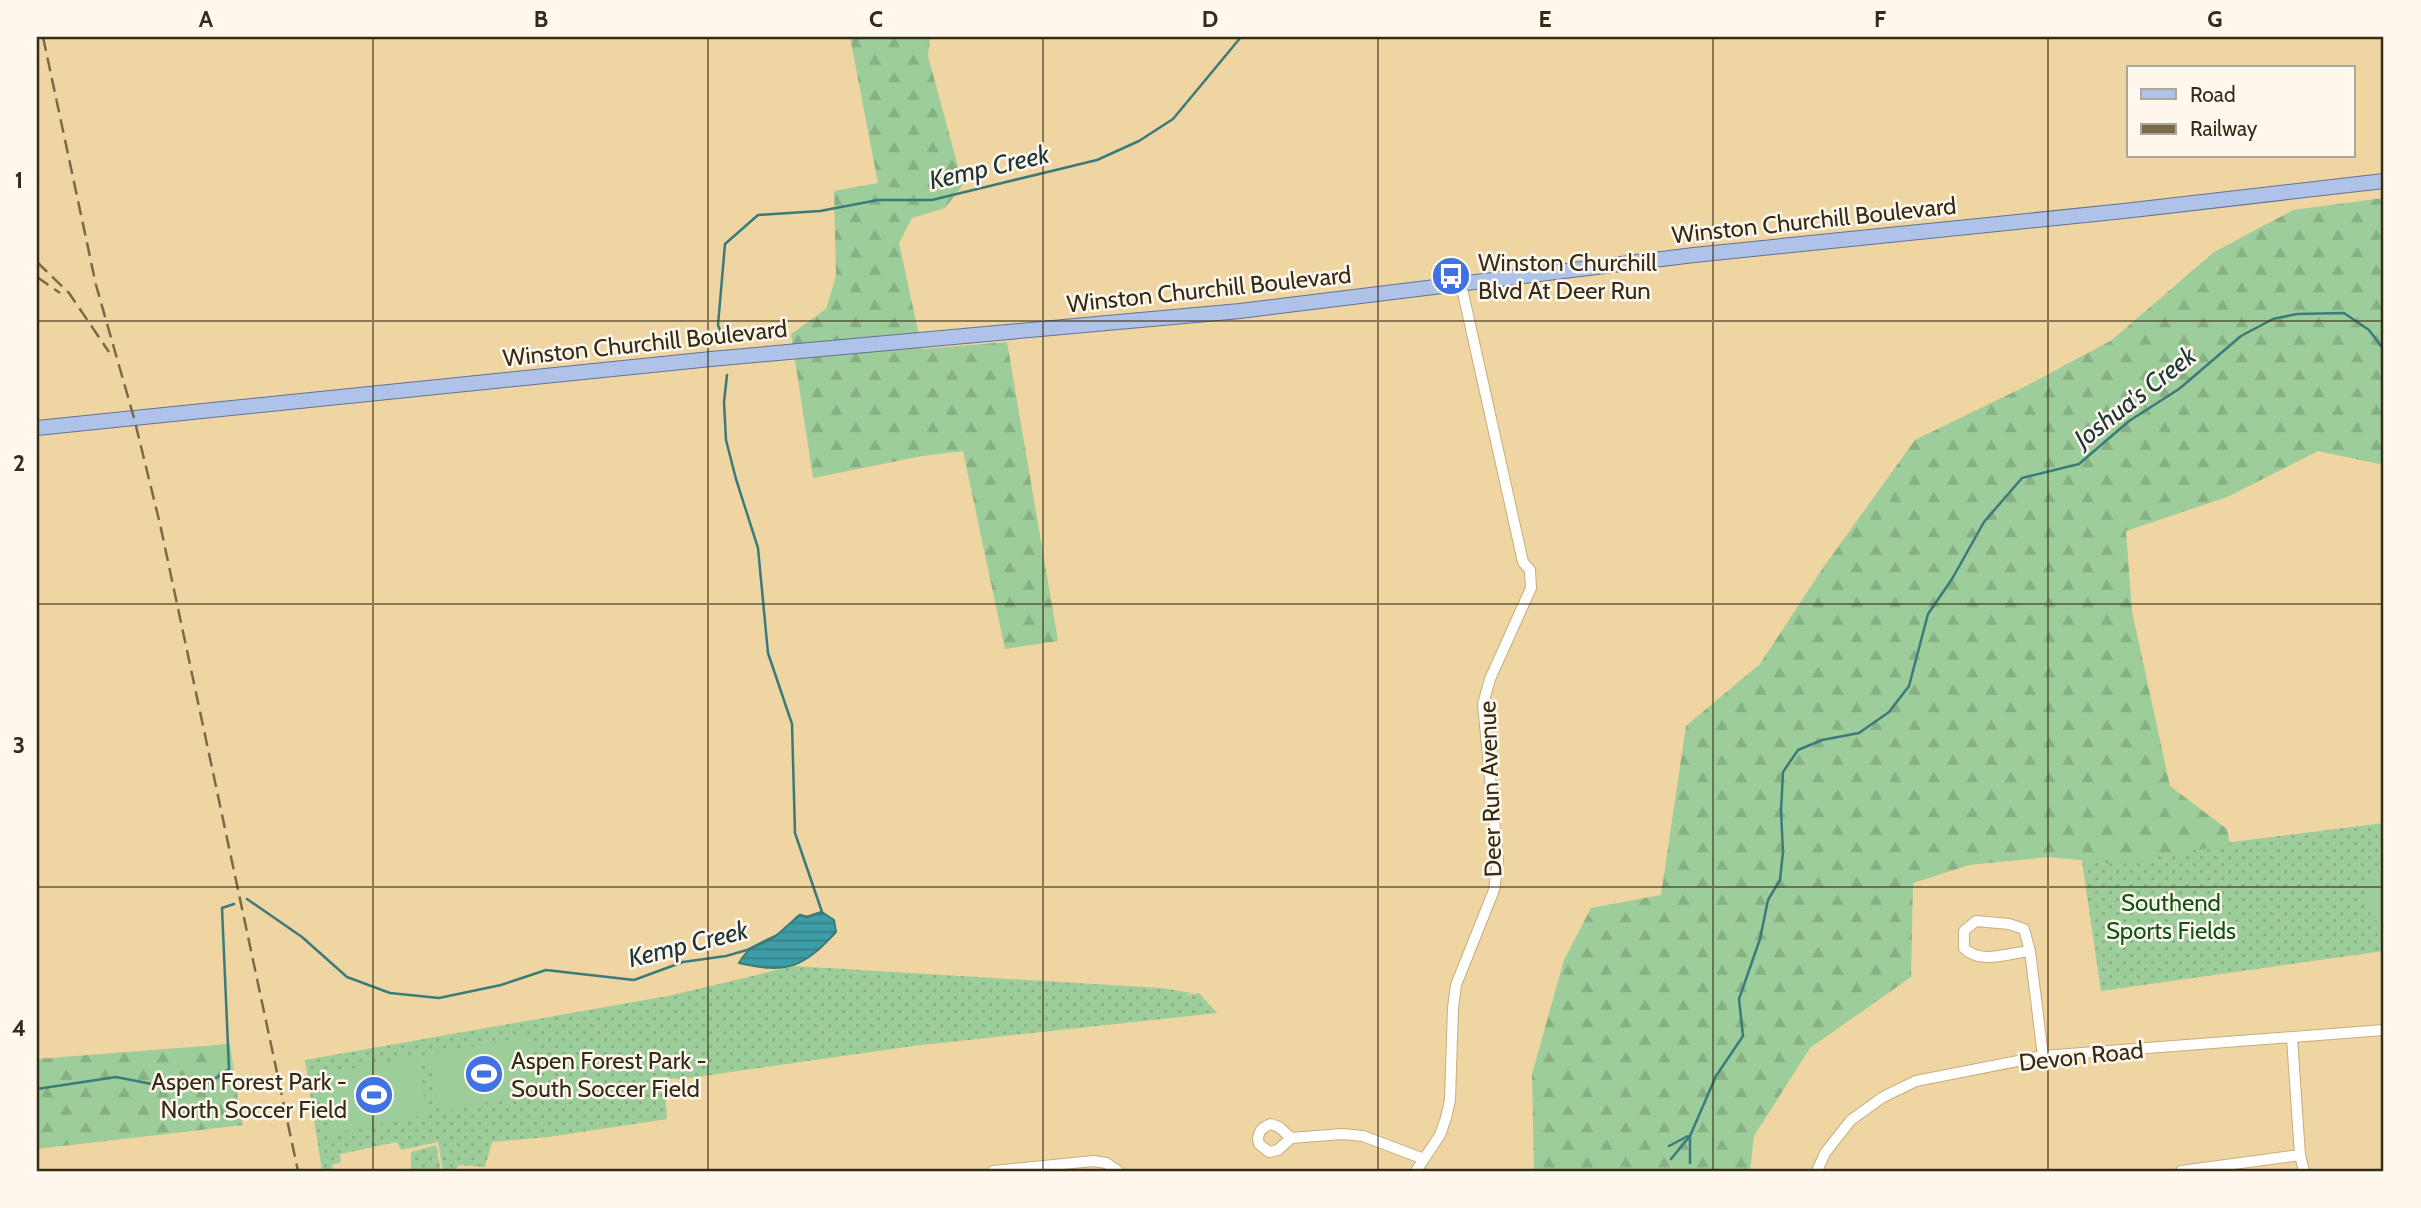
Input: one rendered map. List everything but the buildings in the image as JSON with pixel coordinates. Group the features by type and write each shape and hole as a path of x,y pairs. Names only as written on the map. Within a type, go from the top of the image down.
{"main road":[{"name":"Winston Churchill Boulevard","path":"37,428 698,361 1240,311 1694,255 2124,211 2380,181"}],"street":[{"name":"Deer Run Avenue","path":"1416,1171 1440,1135 1446,1118 1450,1100 1452,1008 1456,985 1494,890 1498,861 1483,705 1490,679 1531,588 1531,570 1523,562 1461,284"},
{"path":"2030,951 1982,959 1970,954 1964,947 1964,932 1976,920 2010,924 2024,929 2030,951 2043,1056"},
{"name":"Devon Road","path":"1817,1171 1825,1153 1851,1120 1883,1097 1916,1081 2043,1056 2384,1030"},
{"path":"2292,1038 2300,1155 2304,1171"},
{"path":"1291,1138 1342,1134 1363,1136 1424,1159"},
{"path":"2182,1171 2300,1155"},
{"path":"993,1171 1093,1161 1106,1163 1118,1171"}],"green space":[{"path":"850,37 930,37 928,56 963,185 945,208 912,218 899,243 922,349 1007,342 1058,641 1005,649 963,451 922,456 813,478 791,334 826,309 836,276 834,191 878,183"},
{"path":"2384,198 2384,465 2318,451 2227,497 2126,531 2132,611 2170,786 2227,829 2230,844 2117,864 2050,857 1969,865 1913,883 1911,977 1810,1048 1754,1136 1750,1171 1534,1171 1532,1074 1564,960 1591,908 1661,895 1686,726 1760,664 1823,568 1915,440 2112,340 2214,252 2293,210"},
{"name":"Southend Sports Fields","path":"2384,823 2384,951 2101,991 2082,861"},
{"path":"2384,864 2384,922 2378,922 2368,908 2366,892 2372,876"},
{"path":"794,966 1161,988 1192,993 1181,996 1199,993 1217,1013 913,1046 682,1079 664,1078 667,1119 548,1137 492,1142 485,1167 460,1165 453,1171 443,1171 438,1142 401,1150 397,1142 340,1154 341,1162 332,1165 333,1171 322,1171 305,1060 668,996"},
{"name":"Aspen Forest Park - South Soccer Field","path":"529,1036 540,1092 440,1112 428,1055"},
{"path":"230,1044 243,1125 37,1149 37,1059"},
{"name":"Aspen Forest Park - North Soccer Field","path":"417,1056 427,1115 330,1134 320,1075"},
{"path":"436,1145 441,1171 411,1171 411,1152"}],"water":[{"path":"822,912 834,920 836,932 803,961 782,968 739,963 751,949 774,937 800,915 807,917"}],"waterway":[{"name":"Kemp Creek","path":"725,343 718,325 725,244 758,215 820,211 878,200 932,200 1097,160 1139,141 1173,119 1241,37"},
{"name":"Joshua's Creek","path":"1690,1163 1690,1136 1716,1076 1743,1036 1739,999 1760,939 1768,900 1780,880 1783,852 1783,772 1798,750 1822,740 1859,733 1889,712 1909,686 1928,614 1952,579 1984,522 2022,478 2079,464 2129,421 2179,389 2241,336 2273,319 2297,314 2344,313 2369,330 2384,350"},
{"name":"Kemp Creek","path":"727,375 724,402 726,440 758,548 768,653 792,724 795,833 822,912 796,918"},
{"name":"Kemp Creek","path":"247,899 302,937 347,977 390,993 439,998 501,985 546,970 634,980 683,962 747,950 775,936"},
{"name":"Kemp Creek","path":"37,1089 116,1077 157,1085 210,1082 229,1069 222,908 234,904"},
{"path":"1669,1146 1688,1136"},
{"path":"1671,1159 1690,1136"}],"railway":[{"path":"43,37 96,285 134,418 160,524 298,1171"},
{"path":"37,262 69,293 109,352"},
{"path":"37,277 60,293"}],"place":[{"name":"Winston Churchill Blvd At Deer Run","path":"1451,276"},
{"name":"Aspen Forest Park - South Soccer Field","path":"484,1074"},
{"name":"Aspen Forest Park - North Soccer Field","path":"374,1095"}]}
